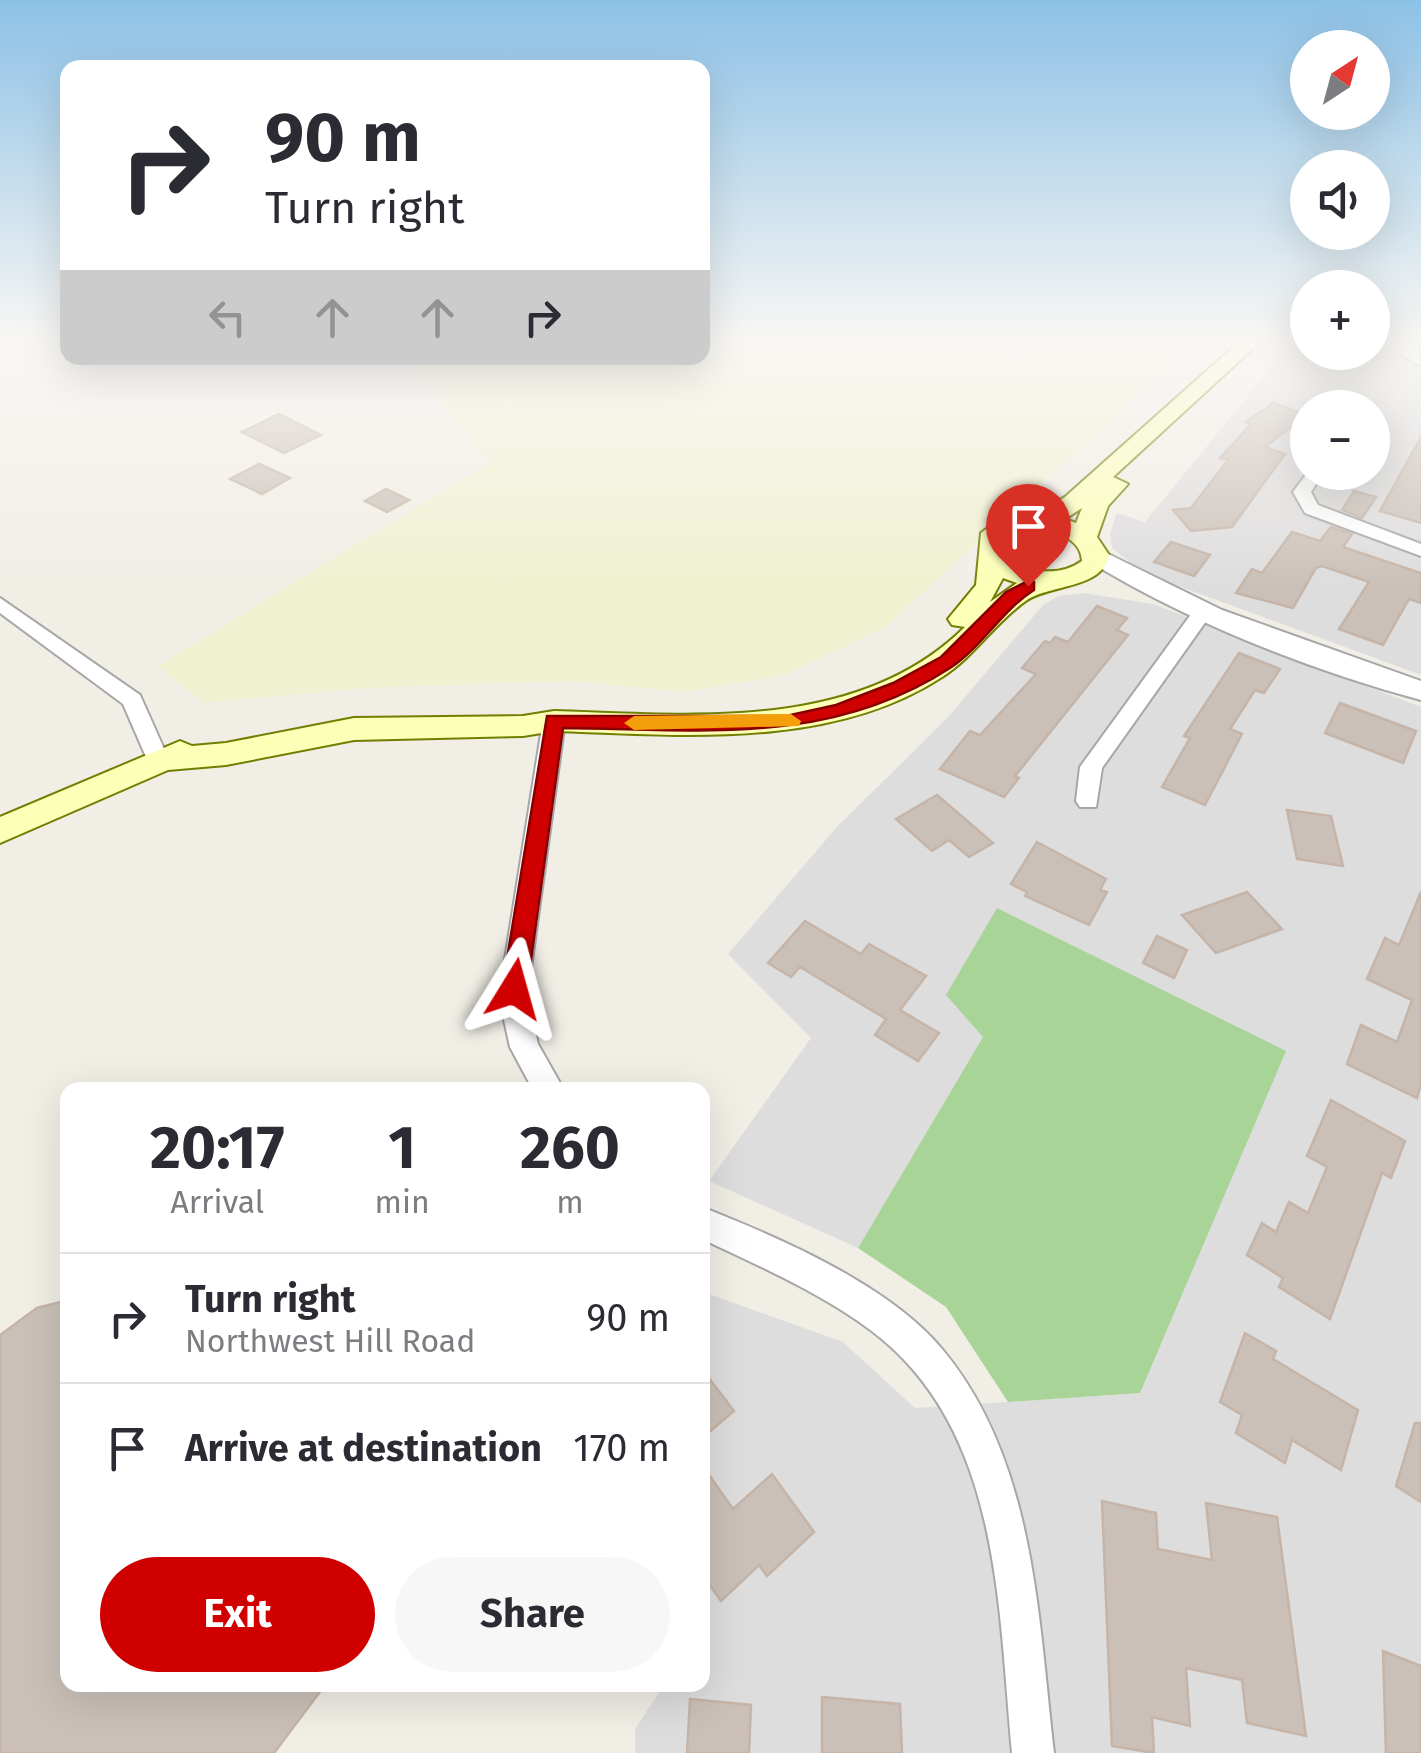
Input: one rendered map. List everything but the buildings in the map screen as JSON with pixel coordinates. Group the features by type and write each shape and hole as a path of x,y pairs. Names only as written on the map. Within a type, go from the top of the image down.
{"main road":[{"path":"707,725 828,695 888,674 924,652 961,620 988,586 992,556 989,547 996,530 1066,510 1163,424"},
{"path":"0,831 218,736 374,711 526,711 554,721 707,725 786,722 873,699 947,661 1012,596 1086,572 1090,517 1106,492 1189,424"},
{"path":"1035,521 1062,526 1090,546"},
{"path":"992,556 1014,572 1060,579"}],"street":[{"path":"1303,490 1311,509 1421,550"},
{"path":"1090,546 1126,574 1204,610 1421,691"},
{"path":"1060,579 1204,610"},
{"path":"0,604 132,700 158,760"},
{"path":"1088,802 1091,767 1204,610"},
{"path":"544,1082 524,1047 513,997 554,721"},
{"path":"710,1226 812,1276 886,1321 937,1371 982,1443 1002,1510 1033,1753"}],"shaded area":[{"path":"1225,424 1290,424 1290,490 1390,490 1390,424 1421,424 1421,675 1143,573 1112,548 1110,534 1117,513 1145,522"},
{"path":"1083,593 1153,604 1421,707 1421,1753 635,1753 635,1729 659,1692 710,1692 710,1294 843,1342 915,1408 1140,1393 983,1037 858,1248 710,1181 811,1038 728,954 836,828 949,716 1043,605 1059,596"}],"green space":[{"path":"458,424 1107,424 883,629 784,675 684,692 572,681 366,688 204,703 158,666 489,463"},
{"path":"997,908 1286,1051 1140,1393 1008,1402 946,1307 858,1248 983,1037 946,995"}],"slow traffic":[{"path":"634,723 791,721"}],"route":[{"path":"514,989 554,721 707,725 786,722 840,710 900,688 947,661 1012,596 1028,586"}]}
